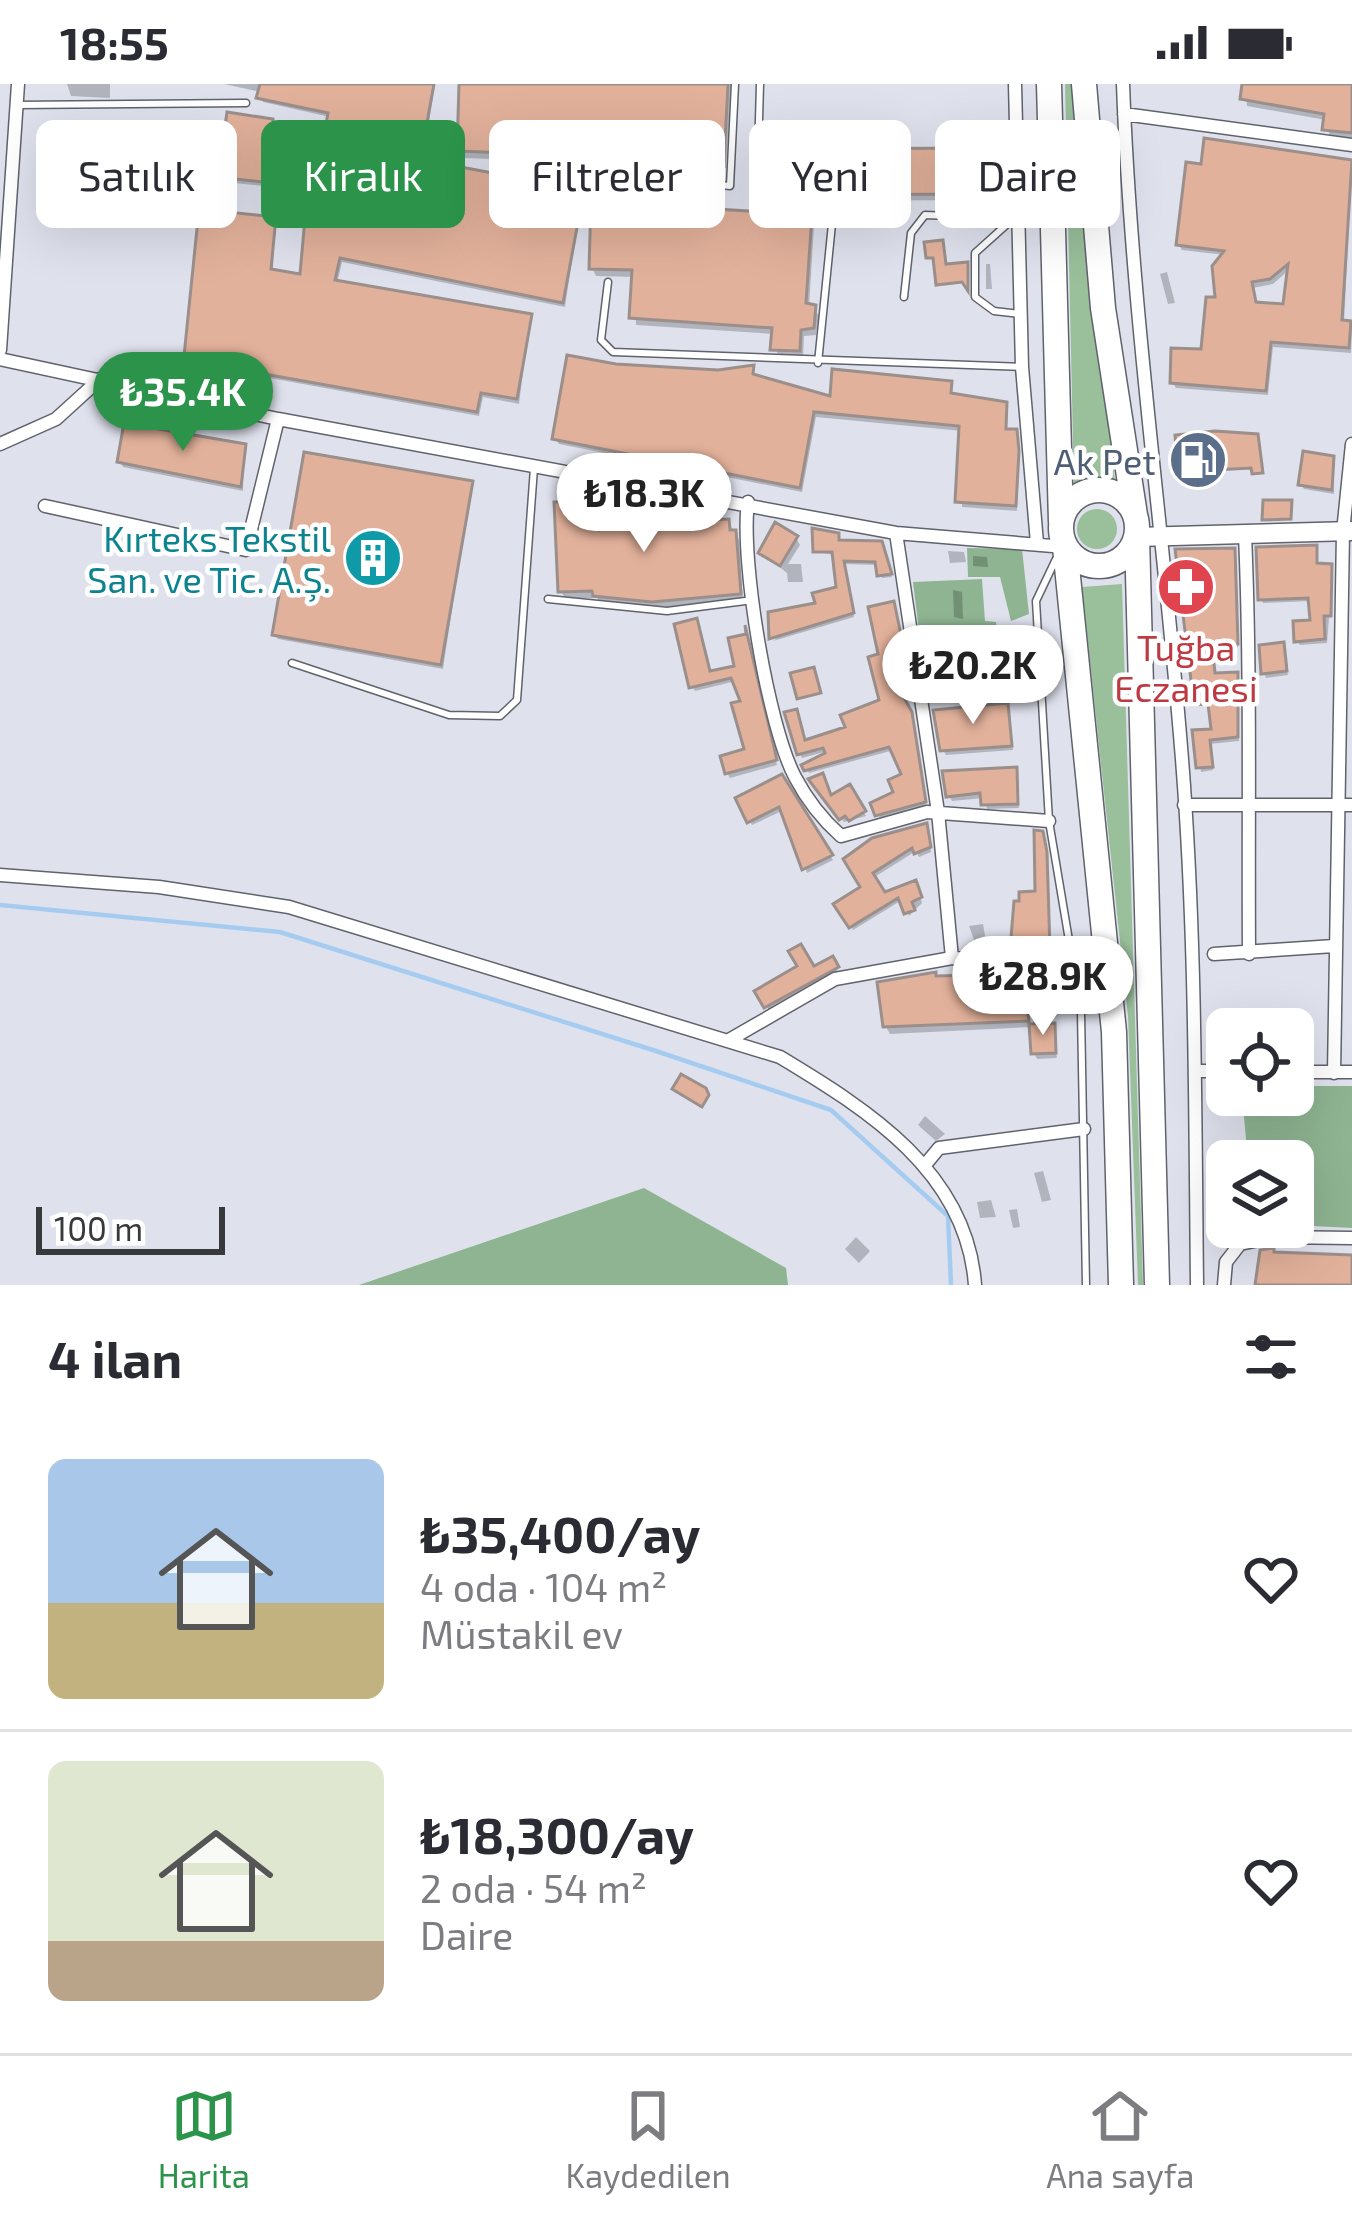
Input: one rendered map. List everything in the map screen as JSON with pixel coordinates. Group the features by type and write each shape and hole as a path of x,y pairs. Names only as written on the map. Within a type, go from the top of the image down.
{"highway":[{"path":"1049,84 1050,120"},
{"path":"1084,84 1103,308 1144,529 1157,1285"},
{"path":"1052,228 1063,534 1114,1032 1121,1285"},
{"path":"1095,489 1120,495 1144,529 1119,561 1100,567 1080,561 1063,534 1072,500 1095,489"}],"street":[{"path":"18,84 0,354 278,419 748,502 896,533 1037,543 1063,534"},
{"path":"1015,84 1016,120"},
{"path":"1123,84 1144,529 1184,805 1195,1070 1197,1285"},
{"path":"1124,114 1352,145"},
{"path":"1018,228 1022,367 1037,543"},
{"path":"0,444 56,419 100,380"},
{"path":"45,506 246,550 278,419"},
{"path":"1334,1073 1334,946 1347,805 1347,531 1352,444"},
{"path":"748,502 754,600 782,745 795,776 829,825 841,836 938,812 1049,821"},
{"path":"1144,529 1245,535 1347,531"},
{"path":"896,533 938,812 952,958"},
{"path":"1245,535 1251,672 1246,804 1250,954"},
{"path":"1184,805 1347,805"},
{"path":"0,875 159,887 289,907 780,1058 836,1091 925,1165 958,1216 975,1285"},
{"path":"1214,954 1334,946"},
{"path":"729,1040 835,979 952,958 1073,963"},
{"path":"1195,1070 1206,1070"},
{"path":"1314,1073 1352,1072"},
{"path":"925,1165 939,1148 1084,1129"},
{"path":"1223,1285 1226,1262 1240,1244 1273,1238 1352,1238"}],"lane":[{"path":"725,185 730,186 735,84"},
{"path":"759,120 760,84"},
{"path":"16,105 246,103"},
{"path":"904,297 910,233 925,215 935,215"},
{"path":"818,363 832,228"},
{"path":"1000,228 975,253 975,297 994,311 1021,314"},
{"path":"608,282 601,340 613,352 1022,367"},
{"path":"292,663 449,715 500,716 517,700 534,464"},
{"path":"1063,534 1036,601 1049,821 1081,1012 1086,1285"},
{"path":"548,599 667,611 754,600"}],"green space":[{"path":"1065,84 1075,84 1079,120 1066,120"},
{"path":"1068,228 1089,228 1115,482 1074,487"},
{"path":"1097,509 1111,515 1117,529 1111,543 1097,549 1083,543 1077,529 1083,515"},
{"path":"967,548 1022,549 1029,614 1011,621 1000,577 968,577"},
{"path":"982,579 985,621 996,622 1001,671 926,688 913,582"},
{"path":"1122,584 1143,1285 1138,1285 1128,1016 1082,587"},
{"path":"1314,1086 1352,1086 1352,1228 1314,1226 1314,1140 1246,1140 1244,1116 1314,1116"},
{"path":"644,1188 786,1268 788,1285 359,1285"}],"building":[{"path":"260,84 434,84 427,120 327,120 328,113 256,98"},
{"path":"459,84 728,84 725,142 725,120 489,120 489,152 465,151 465,120 458,120"},
{"path":"1242,84 1352,84 1352,133 1322,130 1324,114 1240,99"},
{"path":"227,112 273,119 261,120 261,182 237,179 237,120 226,120"},
{"path":"1204,138 1352,160 1342,320 1351,321 1349,348 1271,342 1266,391 1170,383 1171,348 1201,349 1206,297 1215,297 1212,266 1224,251 1176,245 1186,162 1201,164","holes":["1288,264 1283,304 1256,302 1252,282 1270,279"]},
{"path":"911,148 935,148 935,194 911,194"},
{"path":"465,168 489,172 489,228 577,228 563,303 340,258 335,280 532,314 517,399 481,393 477,412 270,375 183,366 197,228 237,228 237,213 261,215 261,228 275,228 271,269 300,274 304,228 465,228"},
{"path":"725,210 749,211 749,228 811,228 806,303 816,305 814,328 801,330 800,351 770,350 772,328 629,318 632,270 589,269 590,228 725,228"},
{"path":"943,240 946,264 968,262 968,291 962,282 936,285 933,258 926,258 924,242"},
{"path":"567,355 616,364 718,370 754,365 753,374 830,396 832,369 952,381 951,393 1007,402 1006,429 1017,429 1019,451 1016,506 955,502 959,426 814,412 800,488 552,439"},
{"path":"124,423 246,444 241,487 117,462"},
{"path":"1258,434 1263,473 1252,474 1251,468 1178,472 1175,435"},
{"path":"1303,451 1334,456 1332,490 1298,485"},
{"name":"Kırteks Tekstil San. ve Tic. A.Ş.","path":"304,452 473,481 441,665 272,635"},
{"path":"1263,500 1292,500 1291,519 1262,520"},
{"path":"592,501 593,515 670,508 671,522 729,519 730,530 736,530 741,594 652,602 593,596 592,591 558,592 554,502"},
{"path":"775,522 798,536 780,566 758,553"},
{"path":"812,528 839,533 839,540 882,541 892,574 877,576 875,562 844,561 854,613 769,639 768,612 815,603 812,593 836,587 832,552 813,552"},
{"path":"1317,545 1317,563 1332,564 1331,616 1324,616 1325,639 1294,642 1293,621 1310,620 1308,598 1258,600 1256,547"},
{"path":"1235,548 1238,644 1212,645 1215,673 1238,672 1238,737 1210,740 1213,767 1196,768 1192,730 1211,729 1208,704 1194,705 1175,549"},
{"path":"894,601 902,640 896,641 909,692 902,694 912,712 926,802 875,816 870,803 893,792 888,780 901,774 889,747 804,771 801,765 825,753 823,748 797,755 784,712 797,709 805,740 845,727 840,715 879,700 868,657 878,654 868,607"},
{"path":"697,618 710,671 734,666 728,638 746,634 745,625 777,760 725,774 720,756 744,749 731,703 740,701 731,678 689,688 674,624"},
{"path":"1284,642 1287,671 1261,674 1259,645"},
{"path":"814,667 821,693 797,699 790,673"},
{"path":"994,674 996,683 941,696 939,686"},
{"path":"1008,703 1012,746 940,751 933,710"},
{"path":"1017,767 1018,804 981,805 980,793 946,797 942,771"},
{"path":"823,773 831,795 850,784 866,811 849,821 845,816 839,820 808,779"},
{"path":"782,774 833,855 802,870 779,807 747,823 735,798"},
{"path":"927,823 931,847 914,854 912,848 873,873 885,892 916,880 922,897 912,902 915,910 904,914 898,898 849,928 833,904 860,887 843,859 872,838"},
{"path":"1034,830 1043,831 1047,852 1050,950 1010,950 1014,901 1019,901 1019,892 1035,891"},
{"path":"801,944 814,966 833,956 839,967 764,1008 754,991 797,966 788,951"},
{"path":"936,972 936,976 1053,973 1054,986 1024,990 1029,1021 883,1027 877,982"},
{"path":"1055,1023 1056,1053 1031,1054 1029,1024"},
{"path":"681,1074 706,1088 709,1095 702,1107 672,1089"},
{"path":"1260,1250 1352,1255 1352,1285 1255,1285"}],"waterway":[{"path":"0,905 280,932 831,1110 948,1216 951,1285"}],"place":[{"name":"Ak Pet","path":"1198,460"},
{"name":"Kırteks Tekstil San. ve Tic. A.Ş.","path":"373,558"},
{"name":"Tuğba Eczanesi","path":"1186,587"}]}
